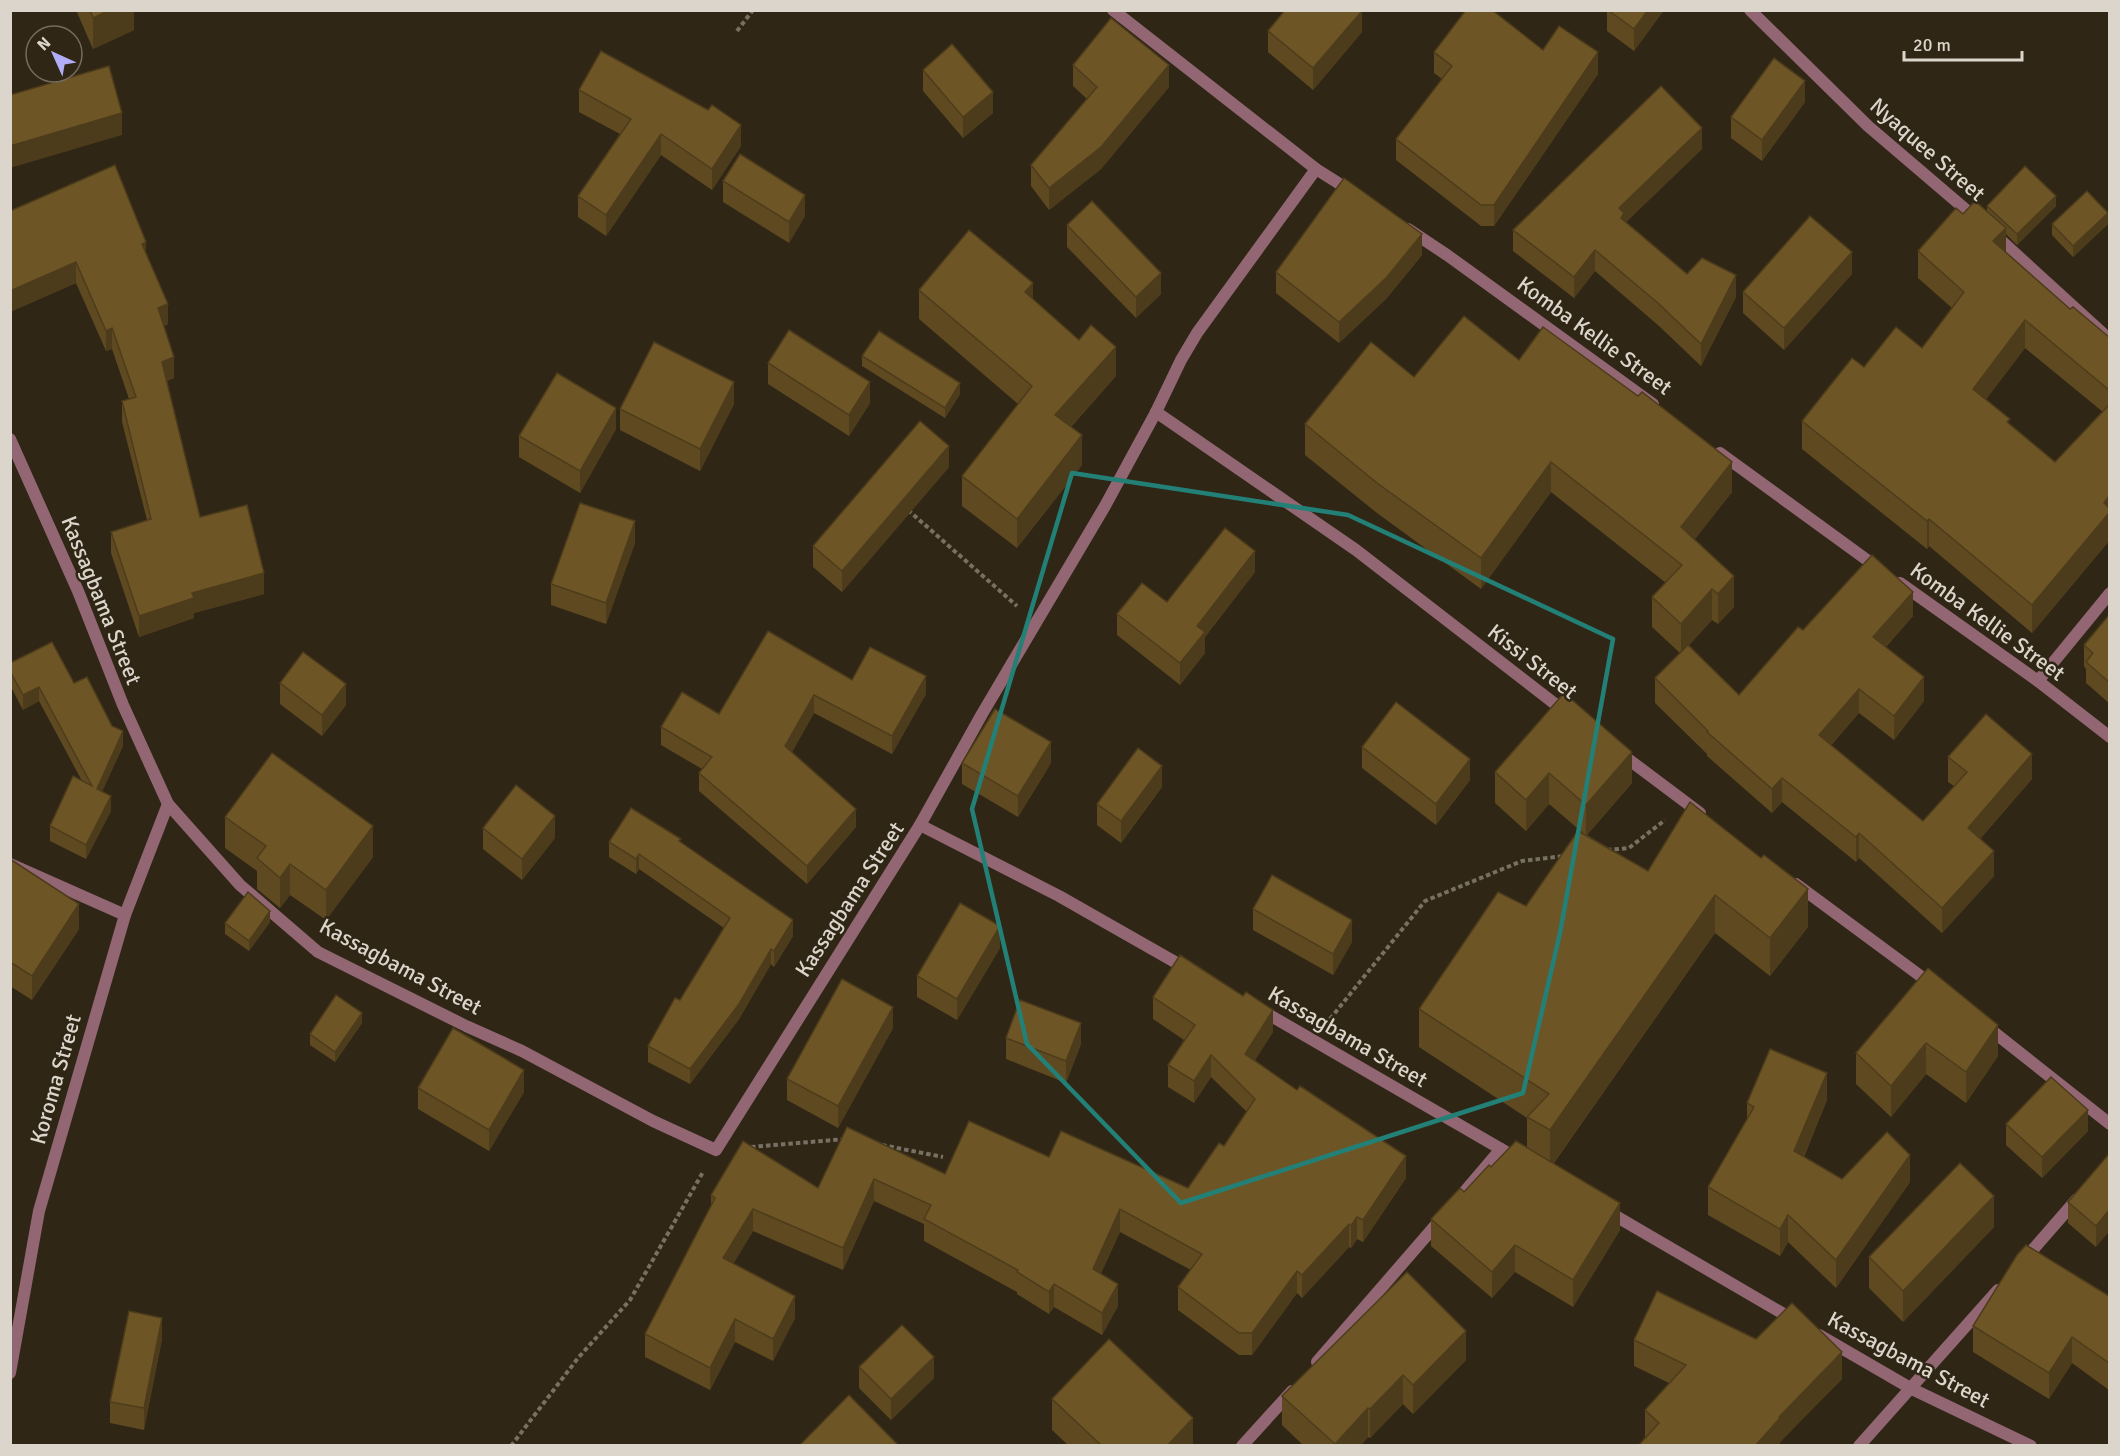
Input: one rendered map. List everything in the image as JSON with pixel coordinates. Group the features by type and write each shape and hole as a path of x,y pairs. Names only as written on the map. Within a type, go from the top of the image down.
{"street":[{"path":"1113,10 1316,169 1363,200"},
{"name":"Nyaquee Street","path":"1750,10 1868,126 1954,198 2109,340"},
{"path":"920,825 1105,506 1197,333 1316,169"},
{"name":"Komba Kellie Street","path":"1400,224 1456,261 1659,408"},
{"name":"Kissi Street","path":"1156,412 1356,550 1574,719"},
{"name":"Kassagbama Street","path":"10,439 78,591 123,705 168,804 240,885 318,952 466,1026 522,1051 653,1121 716,1150 920,825 1059,896 1199,975"},
{"name":"Komba Kellie Street","path":"1706,443 1818,526 2038,681 2109,737"},
{"path":"2038,681 2109,593"},
{"path":"1612,747 1706,817"},
{"name":"Koroma Street","path":"10,1373 39,1211 125,915 168,804"},
{"path":"10,864 125,915"},
{"path":"1790,880 1941,992"},
{"name":"Kassagbama Street","path":"1249,1004 1532,1167"},
{"path":"1978,1020 2109,1124"},
{"path":"1242,1446 1501,1149"},
{"path":"2018,1267 2087,1188"},
{"name":"Kassagbama Street","path":"1593,1203 1912,1389 2031,1446"},
{"path":"1859,1446 2003,1284"}],"path":[{"path":"737,31 753,10"},
{"path":"901,504 1036,622"},
{"path":"1597,852 1629,848 1687,803"},
{"path":"1320,1044 1332,1014 1425,901 1522,861 1565,856"},
{"path":"511,1446 578,1358 630,1300 716,1150 845,1139 856,1141"},
{"path":"878,1145 943,1157"}],"highlighted area":[{"path":"1072,473 1348,515 1613,639 1560,933 1523,1093 1181,1203 1027,1044 972,809"}],"building":[{"path":"90,10 110,10 93,18"},
{"path":"1285,10 1362,11 1313,68 1268,31"},
{"path":"1466,10 1492,10 1543,50 1559,26 1598,52 1494,205 1481,205 1396,139 1452,66 1434,52"},
{"path":"1608,10 1648,10 1634,29"},
{"path":"1111,18 1169,65 1101,147 1049,188 1031,165 1097,87 1073,65"},
{"path":"952,44 993,92 963,117 923,70"},
{"path":"601,51 708,110 712,105 741,125 712,169 661,134 606,215 578,196 631,119 579,90"},
{"path":"1774,58 1805,81 1762,140 1731,117"},
{"path":"109,66 122,113 10,146 10,95 48,84 84,84 84,73"},
{"path":"1661,86 1702,128 1619,208 1624,213 1621,218 1687,274 1702,258 1736,275 1701,344 1659,304 1595,250 1574,277 1513,230"},
{"path":"740,154 805,195 789,222 723,181"},
{"path":"115,165 146,242 142,244 168,304 158,308 174,357 162,362 200,517 247,505 264,573 192,593 194,598 139,616 111,532 151,519 122,401 136,397 112,328 106,331 76,262 10,291 10,211"},
{"path":"2025,166 2056,196 2017,234 1987,206"},
{"path":"1344,178 1422,234 1386,278 1339,322 1276,272"},
{"path":"2087,191 2108,213 2073,246 2052,224"},
{"path":"1092,201 1161,273 1136,297 1067,225"},
{"path":"1975,201 2006,228 1993,241 2070,309 2073,307 2109,337 2109,390 2025,320 1973,389 2010,419 2007,422 2055,462 2109,405 2109,496 2104,503 2109,508 2109,513 2032,605 1929,519 1927,521 1802,421 1852,358 1864,367 1896,327 1922,348 1964,292 1918,251 1956,208 1963,214"},
{"path":"1810,216 1852,252 1784,328 1743,292"},
{"path":"969,230 1033,283 1025,292 1079,340 1091,325 1116,347 1055,415 1082,435 1017,519 962,476 1032,386 919,290"},
{"path":"1464,316 1519,360 1543,327 1638,396 1642,392 1732,462 1681,527 1734,576 1718,594 1712,589 1681,624 1652,597 1682,565 1551,462 1481,558 1377,483 1305,424 1371,342 1414,377"},
{"path":"789,330 870,382 849,415 768,363"},
{"path":"879,331 960,383 945,408 862,356"},
{"path":"654,342 734,382 700,449 620,409"},
{"path":"557,373 616,408 580,471 519,436"},
{"path":"920,421 949,446 842,571 813,546"},
{"path":"580,503 635,521 606,603 551,584"},
{"path":"1225,528 1255,551 1197,626 1205,632 1180,663 1117,614 1142,583 1167,602"},
{"path":"1872,555 1913,592 1873,637 1924,677 1894,716 1859,689 1819,735 1923,821 1967,772 1948,757 1986,714 2032,754 1968,828 1994,851 1942,908 1859,833 1856,837 1782,778 1772,789 1707,732 1655,678 1688,645 1739,695 1798,627 1803,630"},
{"path":"2109,615 2109,682 2086,662 2093,653 2084,645"},
{"path":"768,631 852,680 870,647 926,676 892,736 814,695 785,746 856,809 807,866 699,773 712,757 661,727 682,692 719,714"},
{"path":"52,642 74,683 87,677 112,726 123,731 97,789 111,796 86,845 50,826 73,776 92,786 39,687 23,695 10,671 10,663"},
{"path":"303,652 346,684 322,715 280,683"},
{"path":"1564,693 1632,752 1586,805 1549,773 1526,800 1495,772"},
{"path":"1396,702 1470,759 1436,804 1362,747"},
{"path":"995,709 1051,742 1018,796 962,763"},
{"path":"1138,748 1162,766 1121,821 1097,804"},
{"path":"272,753 373,826 326,890 290,864 280,878 257,858 266,846 225,817"},
{"path":"516,785 555,816 522,859 483,828"},
{"path":"1690,802 1761,858 1764,855 1808,889 1770,938 1715,895 1550,1130 1527,1117 1549,1094 1419,1009 1498,892 1526,906 1578,831 1648,871"},
{"path":"631,808 681,839 679,841 793,920 774,951 771,949 739,1004 690,1069 648,1046 675,998 680,1000 730,918 639,854 636,859 609,842"},
{"path":"10,859 79,904 32,976 10,962"},
{"path":"1272,875 1352,920 1333,954 1253,909"},
{"path":"248,892 270,911 249,941 225,923"},
{"path":"960,903 1000,926 957,999 917,976"},
{"path":"1180,955 1243,996 1246,992 1273,1010 1245,1054 1297,1090 1300,1086 1406,1156 1363,1220 1357,1217 1351,1226 1349,1224 1302,1275 1297,1271 1252,1333 1239,1333 1178,1287 1202,1254 1120,1209 1093,1269 1118,1284 1102,1313 1054,1284 1049,1292 1017,1272 1018,1270 924,1219 931,1205 874,1179 843,1248 753,1209 723,1258 795,1296 773,1339 735,1319 710,1368 645,1334 715,1198 711,1195 743,1141 818,1188 847,1127 945,1174 969,1121 1049,1157 1061,1131 1188,1188 1219,1143 1224,1146 1255,1099 1211,1055 1194,1081 1168,1065 1195,1025 1153,997"},
{"path":"1928,968 1998,1025 1966,1072 1926,1043 1891,1086 1856,1053"},
{"path":"842,979 893,1007 838,1106 787,1079"},
{"path":"336,995 362,1013 335,1052 310,1034"},
{"path":"1020,1000 1081,1023 1066,1061 1006,1038"},
{"path":"453,1028 524,1070 489,1130 418,1088"},
{"path":"1770,1049 1827,1073 1794,1151 1842,1179 1887,1132 1910,1155 1836,1260 1788,1215 1780,1229 1708,1187 1754,1107 1747,1103"},
{"path":"2051,1077 2088,1110 2042,1157 2006,1124"},
{"path":"1516,1141 1620,1203 1573,1280 1515,1245 1492,1272 1431,1219 1460,1188 1464,1192"},
{"path":"2109,1154 2109,1210 2096,1226 2068,1202"},
{"path":"1960,1163 1994,1196 1903,1291 1869,1257"},
{"path":"2026,1245 2109,1296 2109,1363 2072,1337 2049,1373 1973,1326 2017,1255"},
{"path":"1407,1272 1466,1331 1413,1385 1403,1375 1335,1444 1282,1396"},
{"path":"1657,1291 1756,1339 1792,1303 1842,1352 1779,1417 1755,1446 1638,1446 1659,1423 1645,1410 1686,1365 1634,1340"},
{"path":"129,1311 162,1318 144,1408 110,1402"},
{"path":"902,1325 934,1357 891,1399 859,1367"},
{"path":"1109,1339 1193,1418 1167,1446 1102,1446 1052,1399"},
{"path":"849,1395 899,1446 799,1446"}]}
